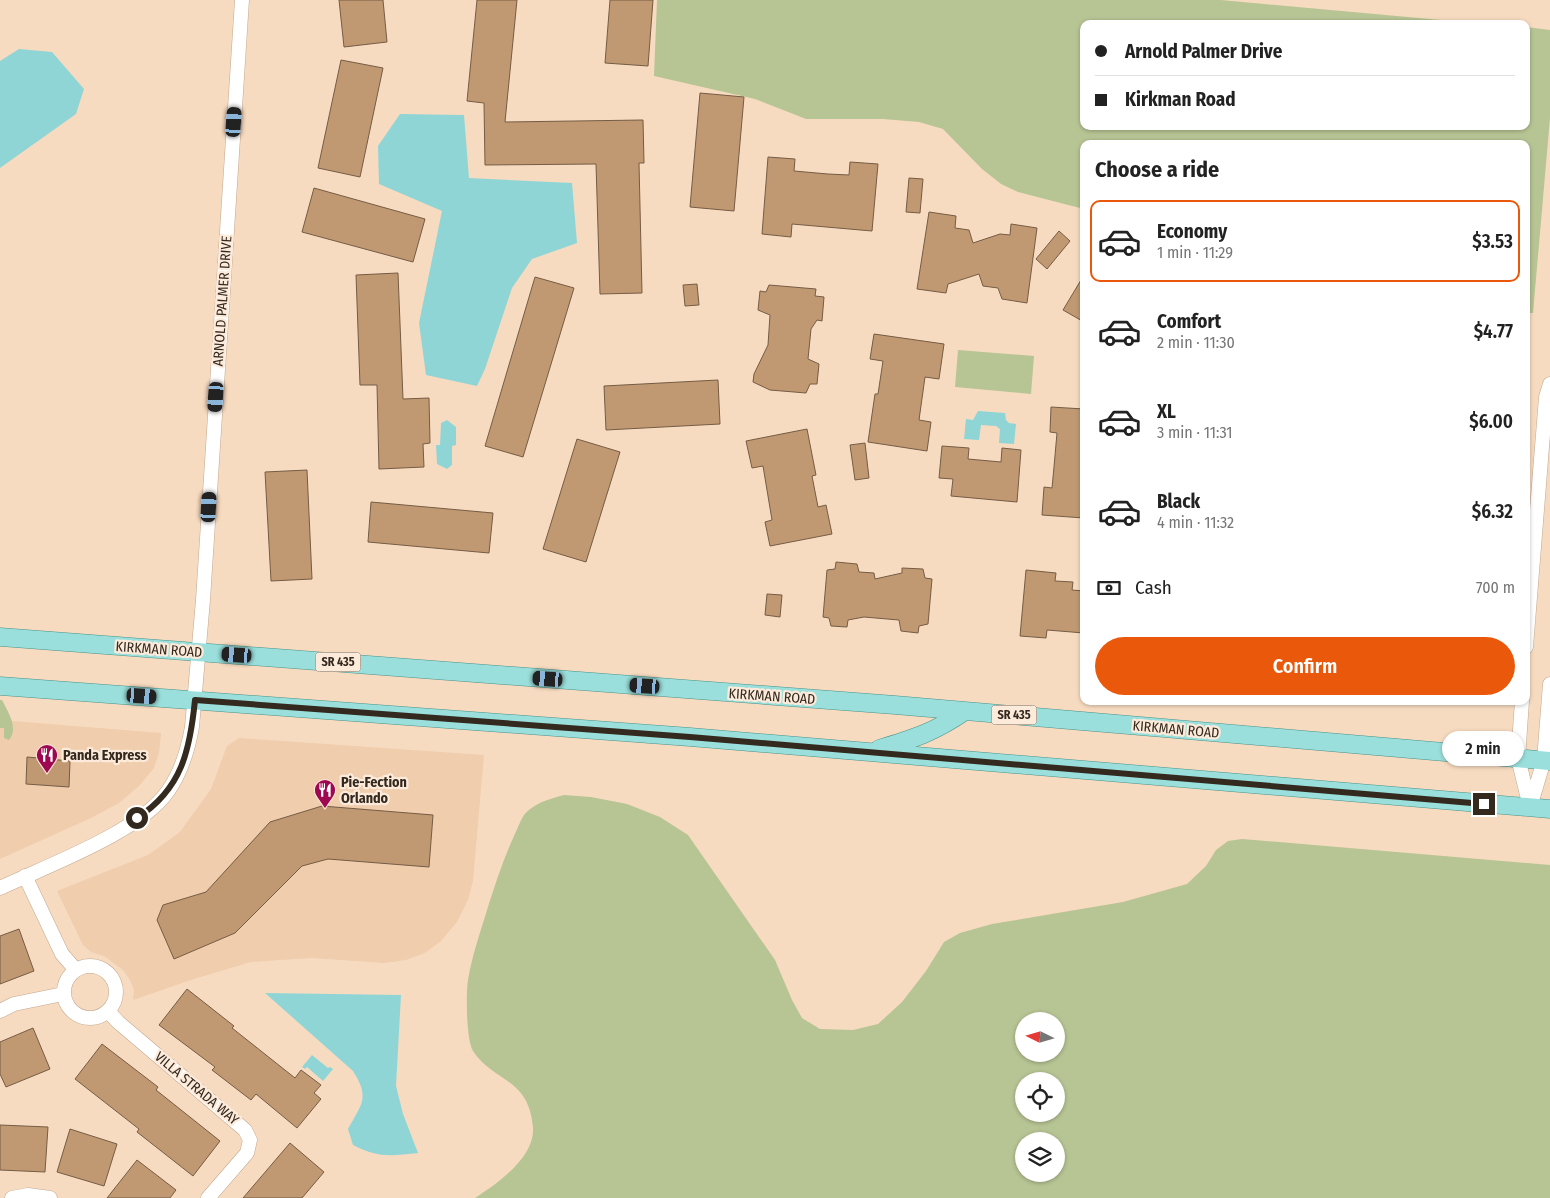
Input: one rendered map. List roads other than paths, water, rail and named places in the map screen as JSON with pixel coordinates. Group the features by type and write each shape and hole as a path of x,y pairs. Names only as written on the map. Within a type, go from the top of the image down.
{"main road":[{"name":"KIRKMAN ROAD","path":"0,637 965,711 1547,761"},
{"path":"0,686 869,752 1550,809"},
{"path":"869,752 924,736 947,724 965,711"}],"street":[{"name":"ARNOLD PALMER DRIVE","path":"0,888 108,838 152,808 167,793 181,770 187,750 192,727 199,652 242,0"},
{"path":"1530,597 1546,397 1550,384"},
{"path":"1530,807 1547,761 1550,684"},
{"path":"1522,705 1518,758 1530,807"},
{"path":"25,876 62,954 75,969"},
{"path":"92,965 102,968 109,973 116,990 115,998 108,1011 97,1017 87,1018 78,1016 71,1010 65,1002 63,994 64,984 68,976 75,969 92,965"},
{"path":"0,1012 14,1004 63,994"},
{"name":"VILLA STRADA WAY","path":"108,1011 118,1022 245,1130 250,1140 247,1153 208,1198"},
{"path":"12,1198 28,1196 50,1198"}],"water":[{"path":"19,49 52,52 84,89 76,114 0,168 0,61"},
{"path":"400,114 464,115 469,178 572,183 577,243 532,259 512,288 485,369 477,386 426,375 419,323 442,211 379,184 378,146"},
{"path":"978,411 1005,413 1006,420 1009,423 1016,424 1014,444 999,443 1000,429 996,426 981,425 979,440 964,439 966,419 973,420"},
{"path":"447,420 456,427 456,445 452,446 452,465 447,469 437,464 436,445 440,445 441,423"},
{"path":"265,993 401,995 396,1086 403,1114 418,1153 384,1155 353,1145 348,1129 360,1106 363,1094 353,1071"},
{"path":"312,1055 328,1068 333,1069 323,1081 307,1067 305,1069 302,1067"}],"place":[{"name":"Panda Express","path":"47,774"},
{"name":"Pie-Fection Orlando","path":"325,809"}]}
